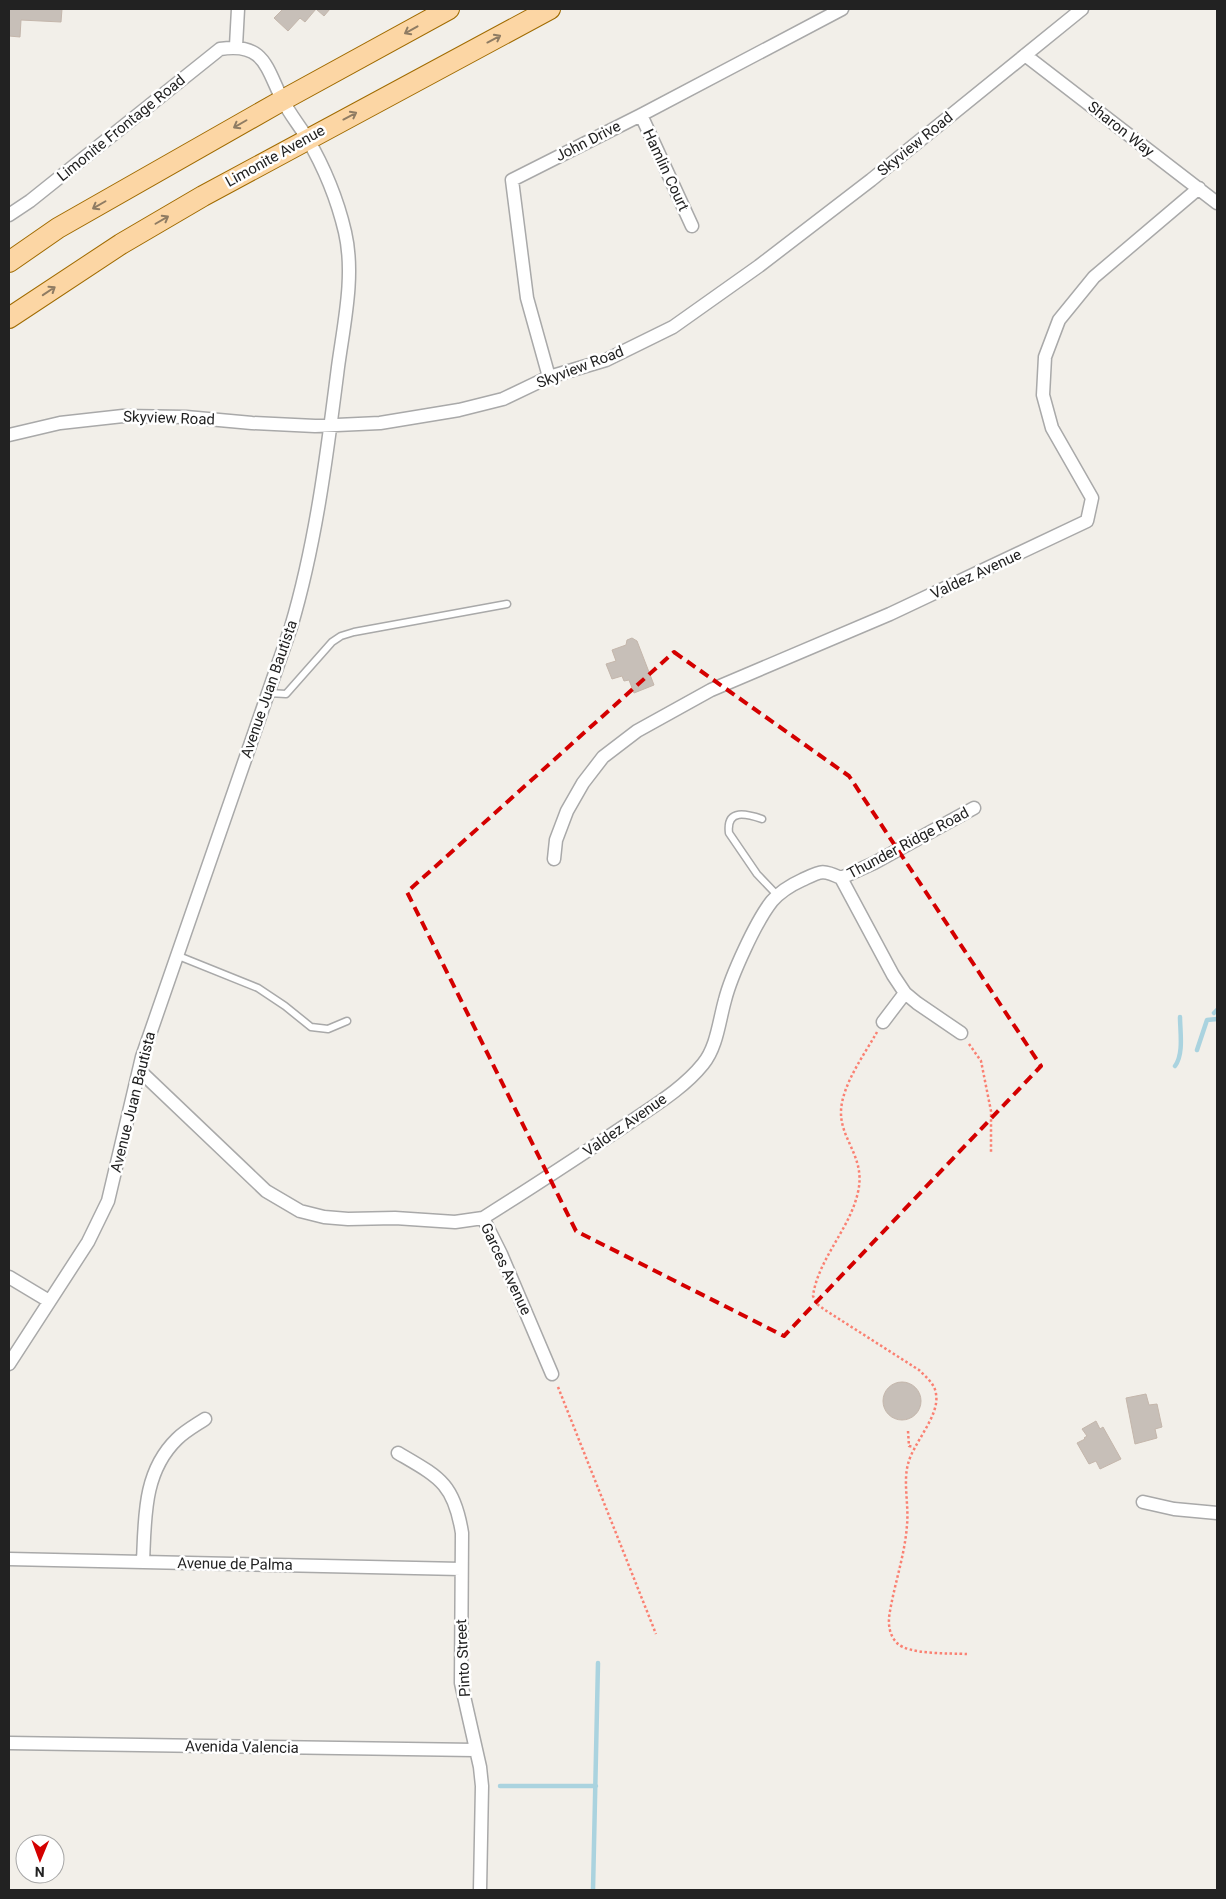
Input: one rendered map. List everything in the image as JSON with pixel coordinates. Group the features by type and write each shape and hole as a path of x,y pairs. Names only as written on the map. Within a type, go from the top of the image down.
{"main road":[{"path":"9,262 58,228 283,100 450,9"},
{"name":"Limonite Avenue","path":"9,318 121,244 307,138 550,9"}],"street":[{"path":"236,46 238,9"},
{"name":"John Drive","path":"549,376 527,298 512,180 641,115 842,9"},
{"name":"Skyview Road","path":"9,435 60,423 123,416 178,416 252,423 330,426 380,423 459,410 503,399 549,376 606,360 673,327 759,266 871,180 1082,9"},
{"name":"Avenue Juan Bautista","path":"9,1364 88,1242 108,1201 142,1056 292,628 310,555 346,304 349,259 346,234 327,175 283,100 270,70 256,54 246,48 236,46"},
{"name":"Limonite Frontage Road","path":"9,216 220,49 236,46"},
{"name":"Sharon Way","path":"1025,54 1217,203"},
{"name":"Hamlin Court","path":"641,115 692,226"},
{"name":"Valdez Avenue","path":"554,859 556,840 567,811 583,783 603,757 637,731 711,690 890,614 1087,521 1092,498 1052,428 1043,395 1045,357 1058,320 1094,277 1199,188"},
{"name":"Thunder Ridge Road","path":"841,878 874,863 974,808"},
{"name":"Thunder Ridge Road","path":"725,997 744,952 772,901 791,885 819,872 826,871 841,878 904,993 917,1004 961,1033"},
{"path":"883,1022 904,993"},
{"name":"Valdez Avenue","path":"482,1218 565,1166 654,1106 688,1080 704,1064 712,1047 725,997"},
{"name":"Garces Avenue","path":"139,1070 266,1191 300,1211 324,1217 348,1219 395,1218 455,1222 482,1218 501,1254 552,1374"},
{"path":"9,1277 49,1301"},
{"path":"143,1562 145,1512 154,1473 163,1456 177,1439 205,1419"},
{"name":"Pinto Street","path":"398,1453 432,1473 444,1484 453,1498 460,1518 462,1533 461,1683 480,1767 482,1786 480,1890"},
{"path":"1143,1502 1174,1509 1217,1513"},
{"name":"Avenue de Palma","path":"9,1559 461,1569"},
{"name":"Avenida Valencia","path":"9,1743 475,1750"}],"lane":[{"path":"268,693 286,694 332,642 340,636 507,604"},
{"path":"762,819 745,813 741,814 731,820 728,826 729,833 757,874 778,896"},
{"path":"176,955 258,988 285,1006 311,1028 328,1029 347,1021"}],"path":[{"path":"883,1022 844,1093 841,1113 846,1135 860,1169 858,1192 846,1222 817,1279 813,1296 817,1304 919,1370 931,1382 936,1394 935,1407 914,1447 907,1472 907,1523 901,1563 897,1571 889,1617 889,1628 898,1644 904,1648 923,1652 967,1654"},
{"path":"961,1033 981,1061 991,1110 991,1153"},
{"path":"552,1374 656,1634"},
{"path":"908,1431 909,1446 914,1447"}],"highlighted area":[{"path":"674,652 849,776 1041,1066 784,1336 576,1231 407,892"}],"building":[{"path":"9,9 62,9 61,22 21,20 20,37 9,36"},
{"path":"283,9 316,9 305,22 300,18 288,31 274,18"},
{"path":"316,9 330,9 324,16"},
{"path":"632,638 637,641 654,685 634,693 629,680 624,681 622,676 612,679 606,664 616,661 612,650 626,645 627,640"},
{"path":"902,1382 915,1388 921,1401 915,1414 902,1420 889,1414 883,1401 889,1388"},
{"path":"1146,1394 1149,1405 1157,1404 1162,1427 1155,1429 1157,1438 1135,1444 1126,1398"},
{"path":"1096,1421 1100,1429 1103,1427 1121,1459 1100,1469 1096,1461 1089,1464 1077,1443 1087,1436 1082,1429"}],"waterway":[{"path":"1214,1013 1217,1010"},
{"path":"1175,1066 1181,1049 1180,1017"},
{"path":"1197,1050 1207,1020 1217,1019"},
{"path":"593,1890 598,1663"},
{"path":"500,1786 596,1786"}]}
